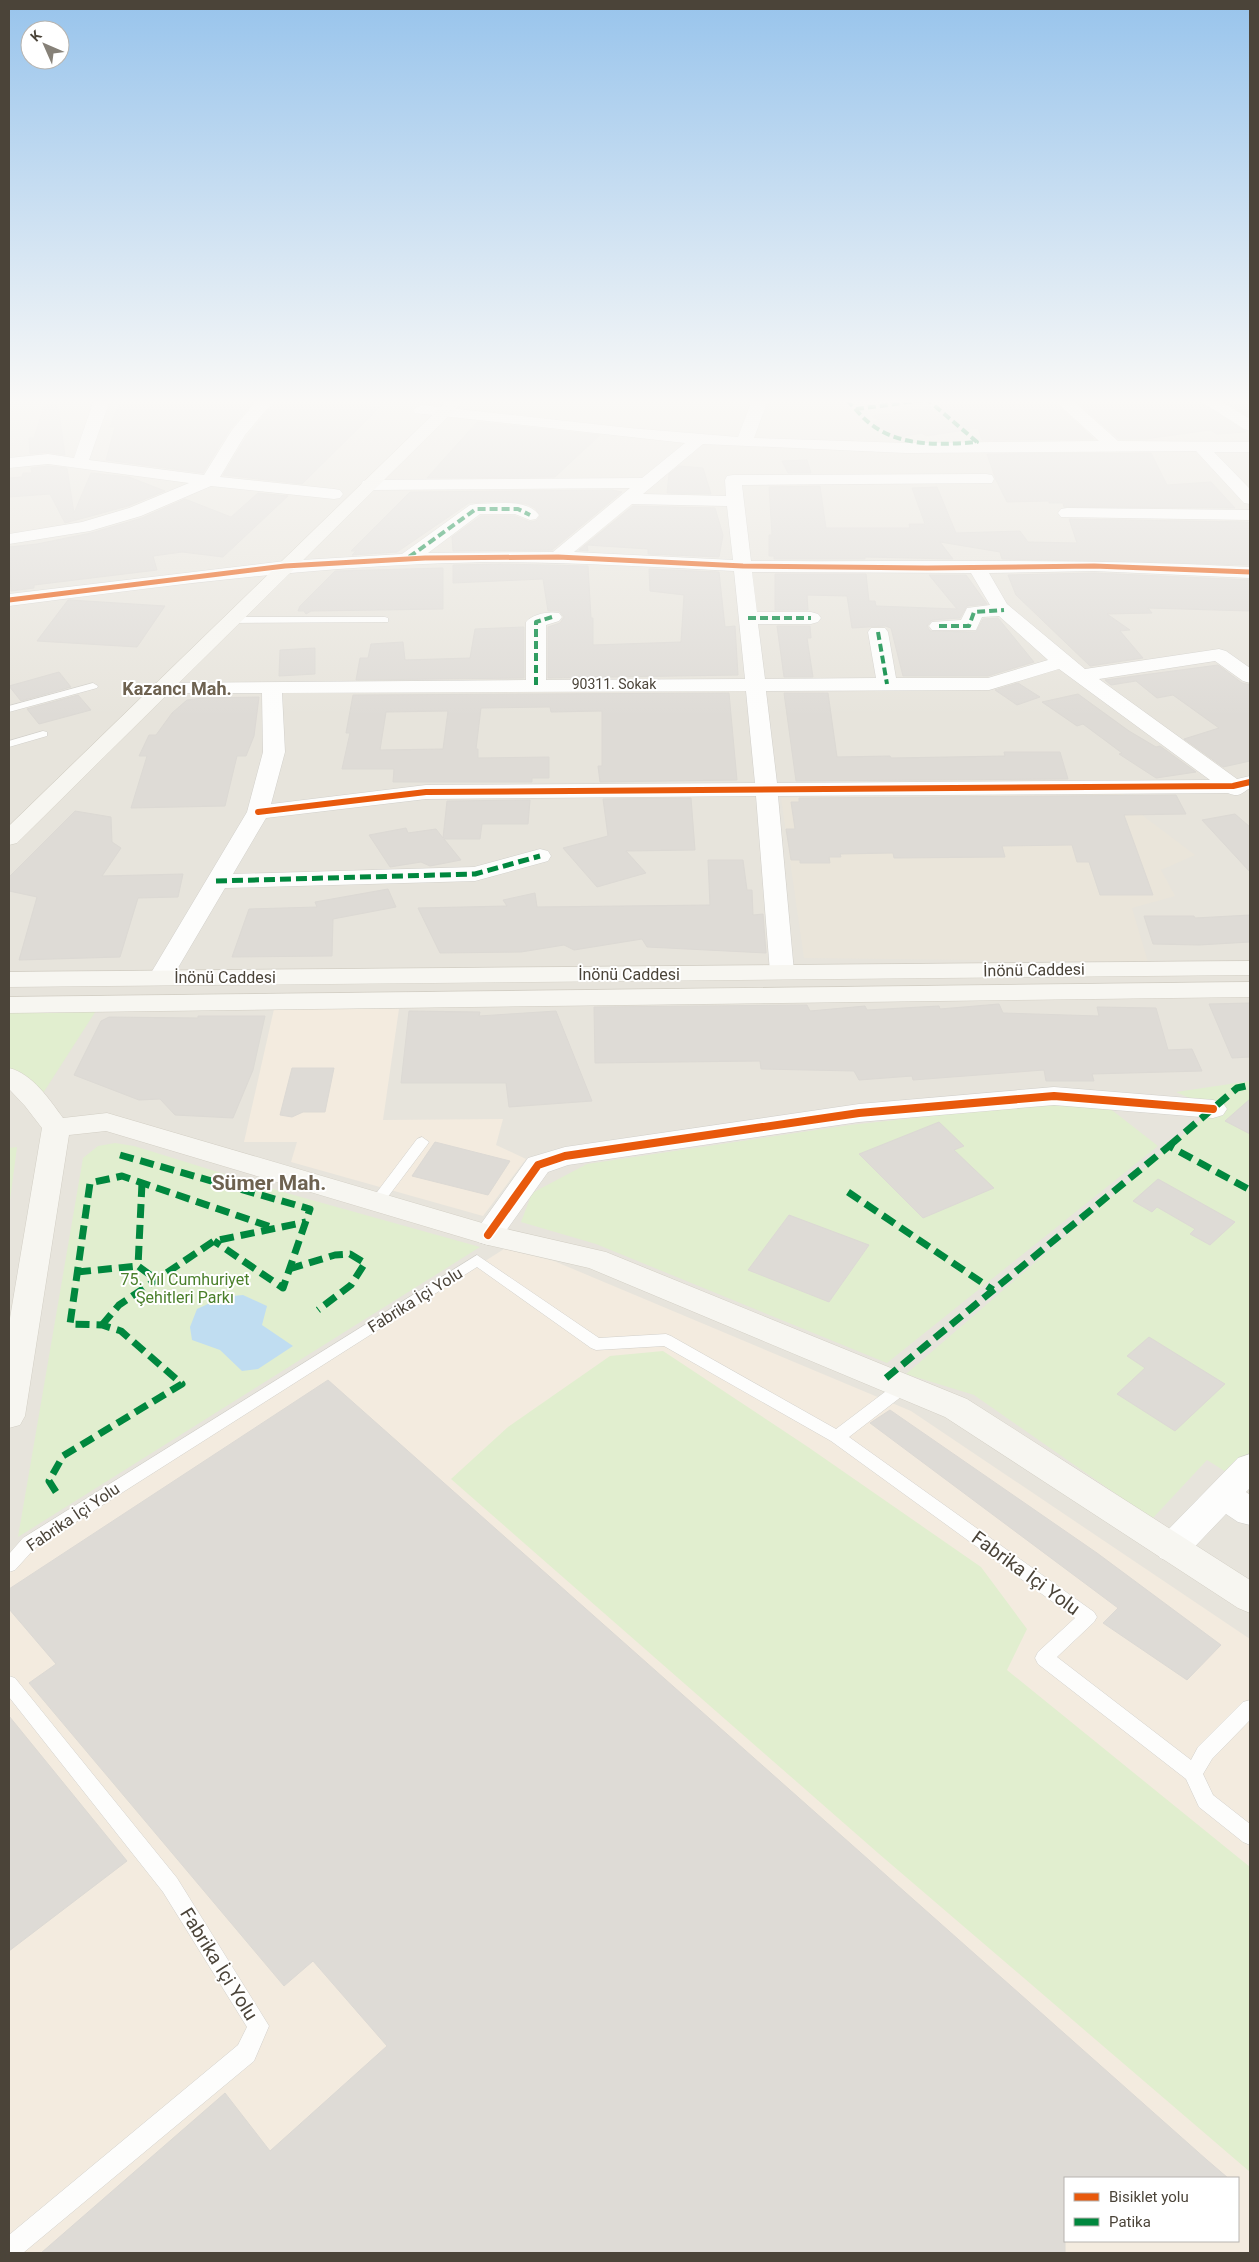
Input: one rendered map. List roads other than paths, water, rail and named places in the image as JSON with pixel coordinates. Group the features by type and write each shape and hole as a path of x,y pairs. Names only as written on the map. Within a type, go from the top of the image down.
{"main road":[{"path":"9,816 221,610 281,558 330,506"},
{"path":"9,838 162,687 221,610 256,570 281,558"},
{"name":"İnönü Caddesi","path":"9,980 1250,968"},
{"path":"9,1005 1250,989"},
{"path":"9,1076 19,1082 38,1101 56,1128 14,1361 9,1416"},
{"path":"56,1128 107,1122 488,1235 596,1259 956,1408 1250,1598"}],"street":[{"path":"9,539 84,527 150,506"},
{"path":"558,556 620,506"},
{"path":"735,506 767,790 782,972"},
{"path":"407,559 476,509 518,509 530,515"},
{"path":"1067,513 1250,515"},
{"path":"281,558 407,559 558,556 742,566 977,568 1094,566 1250,572"},
{"path":"977,568 1004,610 1062,662 1244,789"},
{"path":"9,600 256,570"},
{"path":"939,626 969,626 974,612 1004,610"},
{"path":"536,685 536,622 552,617"},
{"path":"748,618 811,618"},
{"path":"878,632 887,684"},
{"path":"1081,676 1219,655 1249,675"},
{"name":"90311. Sokak","path":"162,687 756,683 989,684 1062,662"},
{"path":"160,978 258,812 274,752 272,687"},
{"path":"258,812 426,792 1244,789"},
{"path":"216,881 475,874 540,856"},
{"path":"488,1235 538,1165 565,1156 859,1113 1054,1096 1213,1108"},
{"path":"1172,1548 1237,1503 1250,1468"}],"lane":[{"path":"221,610 384,620"},
{"path":"9,709 93,686"},
{"path":"9,744 43,734"},
{"path":"376,1203 422,1142"},
{"name":"Fabrika İçi Yolu","path":"9,1566 29,1543 477,1260 596,1344 666,1340 837,1437 1088,1617 1044,1658 1193,1773 1206,1801 1250,1836"},
{"path":"837,1437 904,1386"},
{"name":"Fabrika İçi Yolu","path":"9,1684 170,1885 258,2026 246,2053 9,2250"},
{"path":"1193,1773 1205,1753 1250,1708"}],"water":[{"path":"243,1295 267,1306 262,1325 293,1346 258,1369 242,1371 220,1350 192,1340 190,1327 197,1309 223,1297"}],"district":[{"name":"Kazancı Mah.","path":"177,688"},
{"name":"Sümer Mah.","path":"269,1183"}],"park label":[{"name":"75. Yıl Cumhuriyet Şehitleri Parkı","path":"185,1288"}]}
